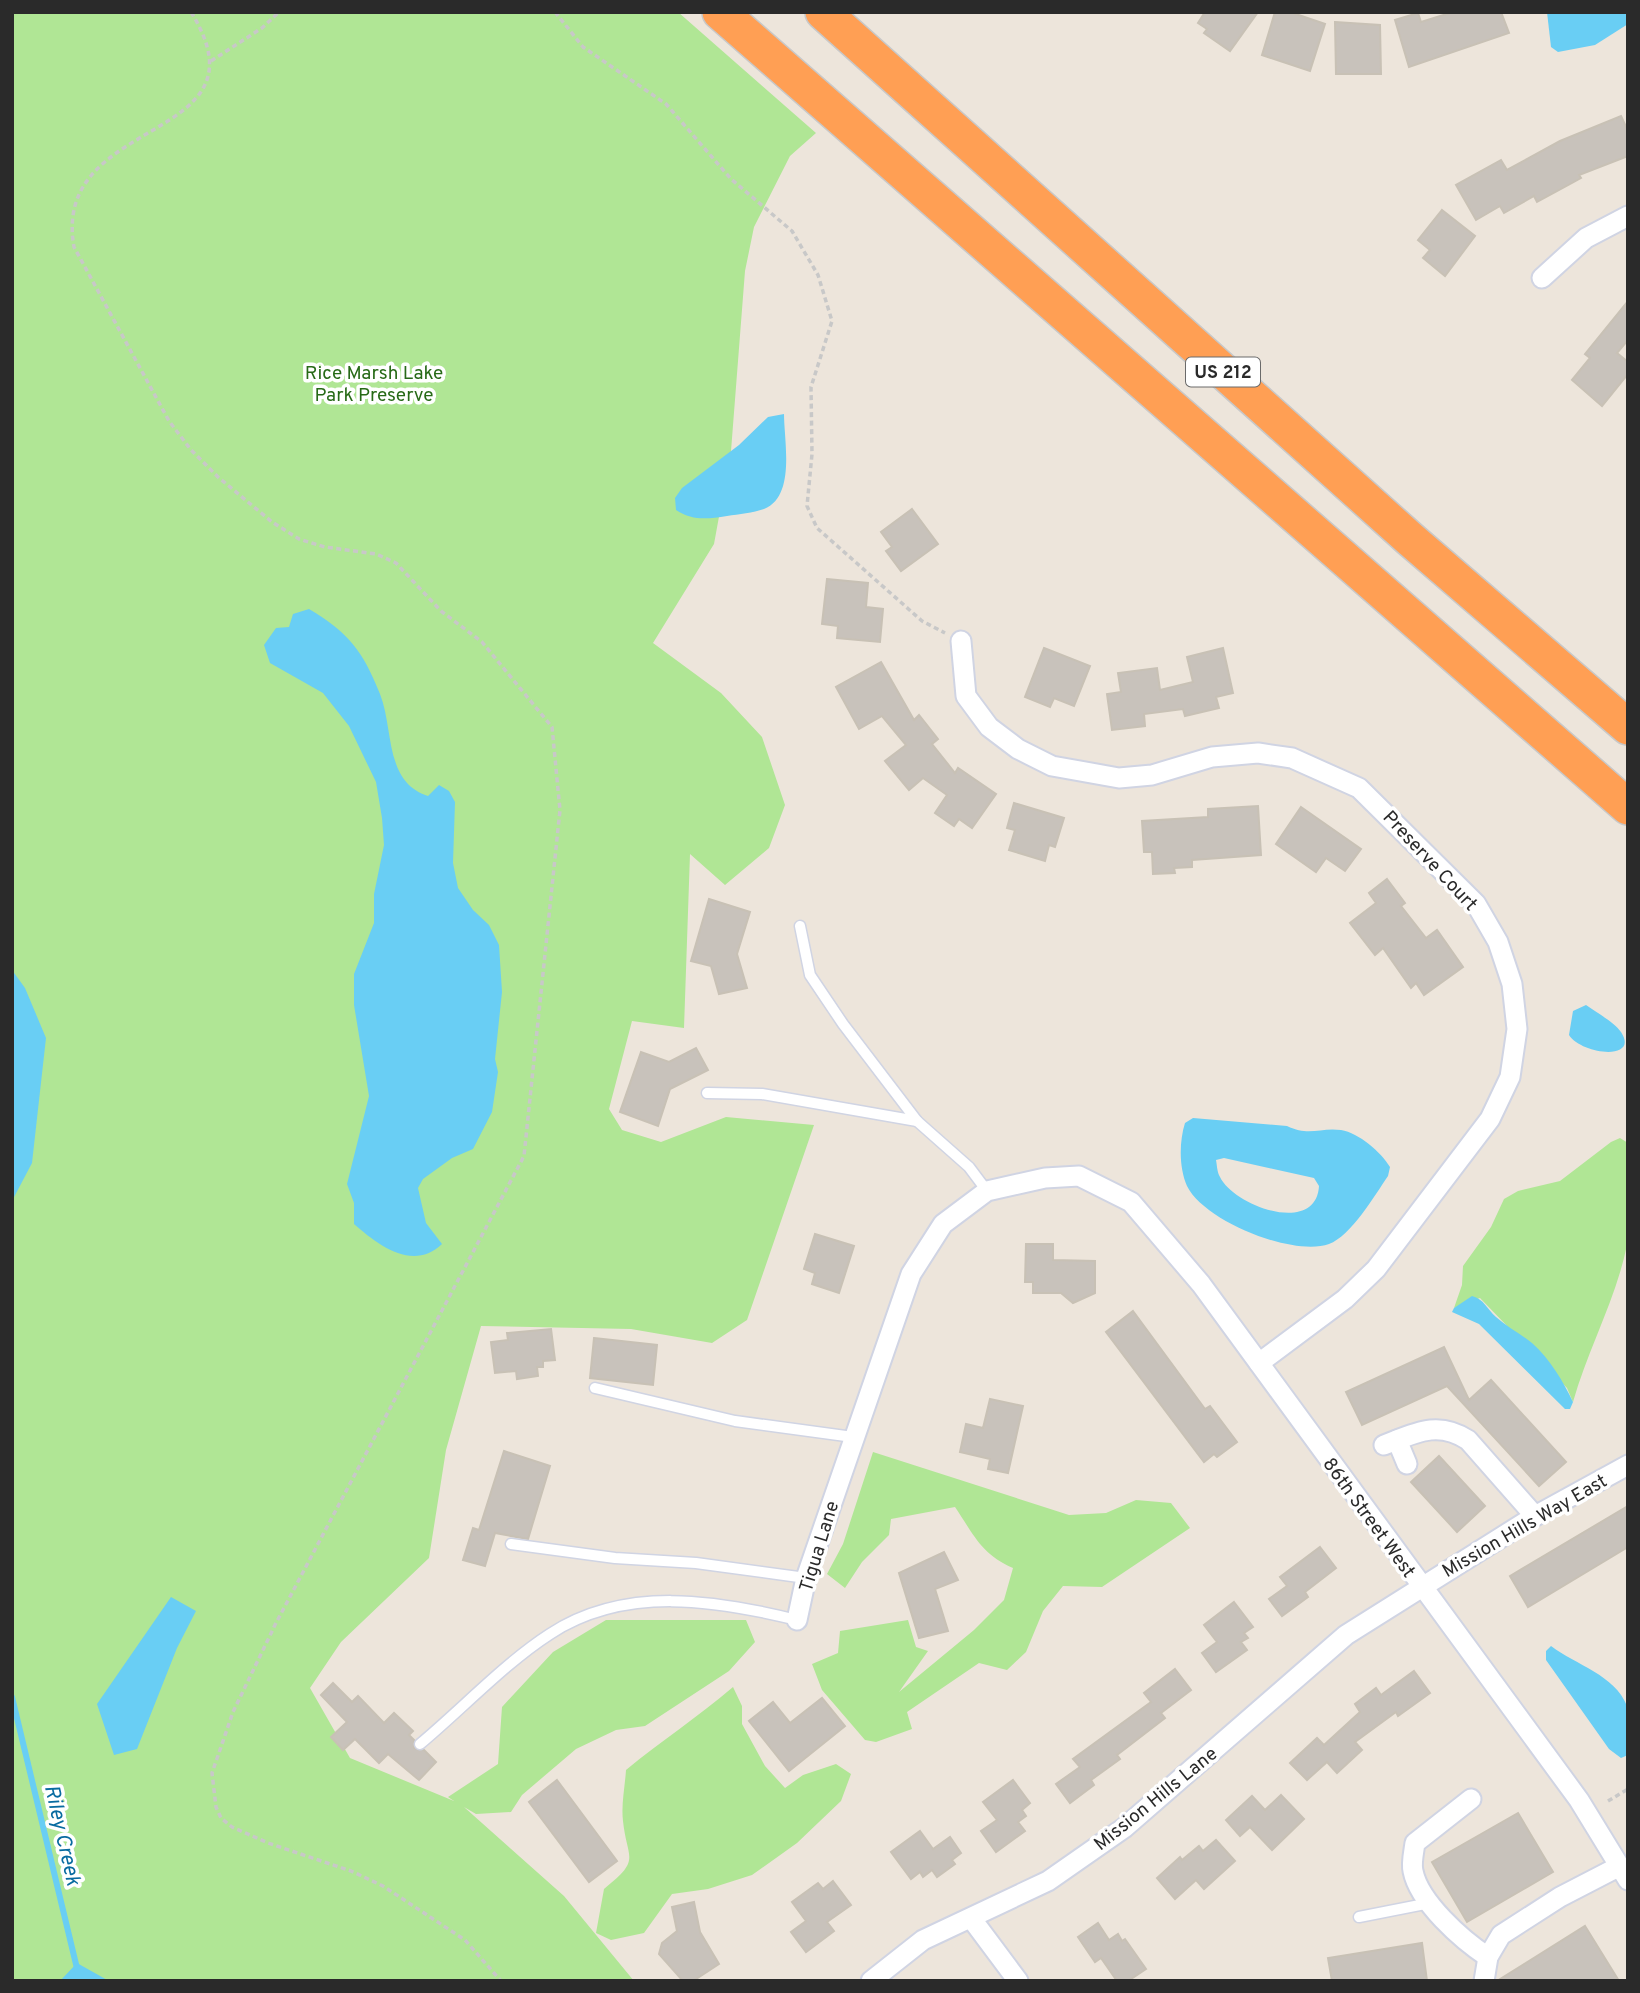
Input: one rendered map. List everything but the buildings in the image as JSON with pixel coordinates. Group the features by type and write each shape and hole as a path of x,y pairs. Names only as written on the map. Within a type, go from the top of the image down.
{"highway":[{"name":"US 212","path":"720,12 1628,807"},
{"name":"US 212","path":"822,12 1410,539 1628,727"}],"street":[{"path":"1542,278 1586,238 1628,216"},
{"name":"Preserve Court","path":"961,641 966,696 989,726 1018,749 1052,766 1119,778 1152,775 1212,757 1258,753 1293,758 1359,788 1476,904 1498,942 1512,984 1517,1029 1510,1077 1490,1119 1376,1269 1345,1299 1259,1363"},
{"name":"Tigua Lane","path":"797,1620 806,1578 911,1274 943,1224 987,1191 1045,1178 1079,1176 1086,1180"},
{"name":"86th Street West","path":"1086,1180 1131,1202 1201,1284 1579,1800 1623,1874"},
{"path":"1407,1464 1391,1442 1428,1428 1457,1433 1468,1440 1535,1516"},
{"name":"Mission Hills Way East","path":"1421,1586 1535,1516 1628,1465"},
{"name":"Mission Hills Lane","path":"872,1981 923,1940 1048,1881 1124,1828 1346,1635 1421,1586"},
{"path":"1471,1799 1415,1843 1413,1871 1430,1903 1465,1942 1488,1957"},
{"path":"1484,1981 1488,1957 1501,1935 1560,1897 1623,1874"},
{"path":"971,1918 1018,1981"}],"lane":[{"path":"800,926 810,975 917,1121 969,1167 987,1191"},
{"path":"706,1093 762,1094 917,1121"},
{"path":"595,1388 735,1421 853,1437"},
{"path":"511,1544 615,1559 696,1563 806,1578"},
{"name":"Tigua Lane","path":"420,1744 530,1649 551,1633 593,1612 649,1600 733,1604 797,1620"},
{"path":"1359,1917 1430,1903"}],"path":[{"path":"191,12 206,35 211,61 207,83 199,97 180,112 127,145 96,170 72,206 70,224 74,247 169,421 191,450 218,477 272,522 299,539 325,547 376,554 396,563 441,611 482,642 552,727 560,810 523,1156 492,1222 276,1623 233,1712 212,1773 212,1791 221,1818 232,1827 351,1871 383,1886 465,1940 501,1981"},
{"path":"211,61 261,28 279,12"},
{"path":"555,12 583,47 666,104 731,179 792,231 818,275 832,321 811,387 812,454 807,506 817,528 922,621 961,641"},
{"path":"1608,1801 1628,1789"}],"green space":[{"name":"Rice Marsh Lake Park Preserve","path":"12,12 678,12 816,133 790,156 754,227 745,271 731,451 714,544 653,643 721,693 762,737 785,805 769,848 725,885 690,854 684,1028 632,1021 609,1109 622,1130 661,1142 726,1117 814,1125 747,1320 712,1343 631,1329 481,1326 446,1450 429,1558 341,1642 310,1688 350,1758 454,1801 448,1797 498,1764 502,1707 553,1652 606,1620 746,1620 755,1642 729,1671 645,1726 616,1730 576,1749 522,1795 511,1812 476,1814 464,1807 564,1896 634,1981 12,1981"},
{"path":"1620,1138 1628,1143 1630,1207 1627,1245 1616,1285 1573,1402 1567,1388 1480,1298 1454,1308 1462,1285 1463,1266 1491,1227 1504,1199 1518,1191 1560,1181"},
{"path":"873,1452 1069,1515 1106,1513 1136,1500 1171,1503 1190,1528 1102,1587 1063,1586 1043,1611 1026,1652 1007,1670 979,1663 907,1712 912,1729 876,1742 865,1740 822,1690 812,1664 838,1653 840,1631 908,1620 916,1647 928,1651 899,1692 974,1630 1004,1600 1013,1568 986,1550 955,1507 891,1519 889,1535 862,1562 845,1588 827,1574 843,1544"},
{"path":"733,1687 742,1706 742,1724 765,1766 785,1788 803,1775 836,1764 851,1774 841,1801 797,1843 752,1875 708,1889 672,1894 644,1933 611,1940 596,1933 604,1889 628,1865 629,1852 623,1815 626,1770"}],"water":[{"path":"1547,12 1628,12 1628,24 1595,45 1558,52 1551,47"},
{"path":"784,414 786,467 781,492 774,502 764,509 713,518 694,518 676,510 675,498 682,488 739,445 768,417"},
{"path":"309,609 344,635 367,666 380,694 393,753 404,779 414,789 428,796 439,785 449,791 455,802 453,863 458,888 473,910 489,925 499,945 502,992 495,1059 498,1072 492,1112 473,1149 452,1158 423,1179 418,1188 426,1223 442,1244 419,1256 408,1256 385,1247 354,1224 354,1203 347,1184 369,1096 354,1005 354,974 374,923 374,894 384,845 376,782 349,726 323,693 270,663 264,645 276,628 289,627 293,614"},
{"path":"12,970 25,988 46,1038 32,1163 12,1201"},
{"path":"1586,1005 1618,1028 1625,1041 1623,1048 1607,1052 1596,1050 1576,1042 1569,1035 1573,1011"},
{"path":"1193,1118 1287,1126 1302,1131 1341,1130 1355,1135 1375,1149 1390,1167 1388,1176 1362,1214 1337,1240 1313,1247 1273,1241 1211,1212 1187,1186 1181,1163 1185,1123","holes":["1224,1158 1314,1178 1319,1186 1314,1201 1304,1210 1290,1213 1274,1211 1257,1206 1228,1188 1219,1175 1216,1160"]},
{"path":"1472,1296 1545,1356 1573,1402 1570,1409 1565,1409 1479,1324 1452,1312"},
{"path":"171,1597 196,1611 177,1648 137,1749 114,1755 97,1704"},
{"path":"1551,1646 1604,1678 1621,1695 1629,1718 1628,1755 1621,1758 1609,1749 1546,1660 1546,1651"},
{"path":"77,1963 109,1981 60,1981"}],"waterway":[{"name":"Riley Creek","path":"12,1697 80,1981"}]}
